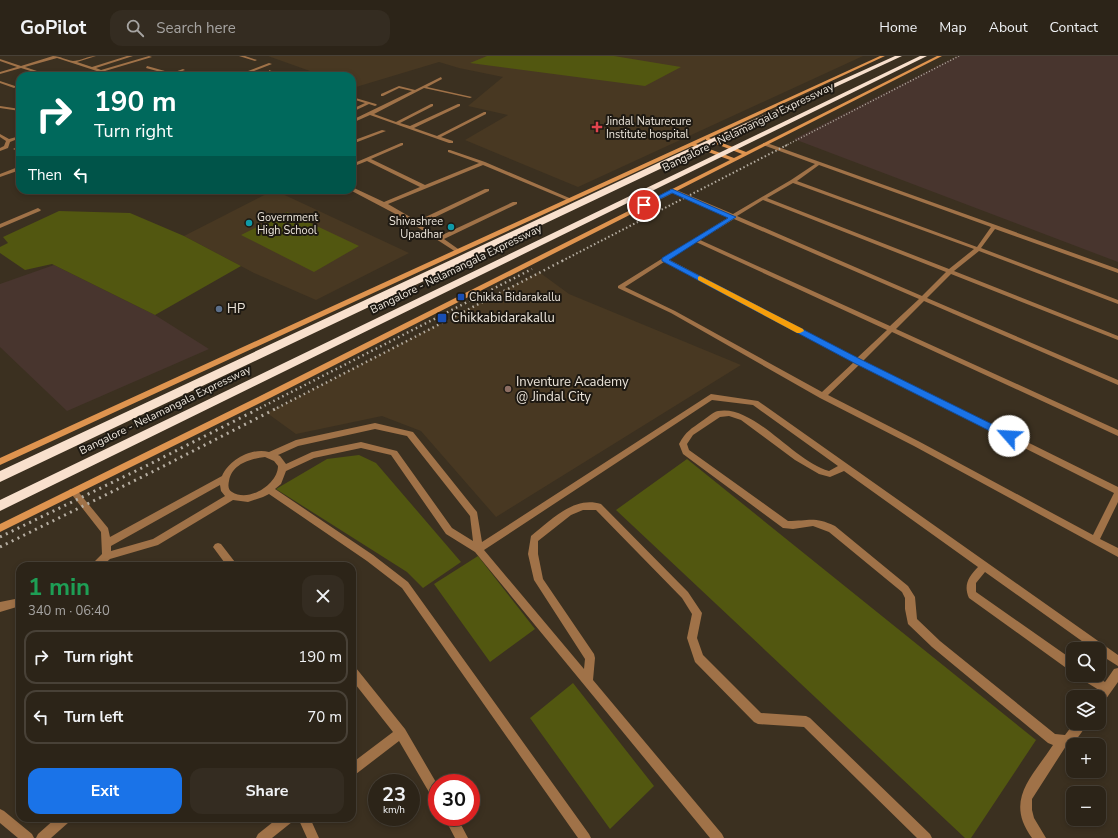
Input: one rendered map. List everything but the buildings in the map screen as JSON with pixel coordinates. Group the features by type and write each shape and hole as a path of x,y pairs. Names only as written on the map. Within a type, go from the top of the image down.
{"highway":[{"name":"Bangalore - Nelamangala Expressway","path":"0,477 669,162 898,56"},
{"name":"Bangalore - Nelamangala Expressway","path":"0,506 924,56"}],"street":[{"path":"0,73 56,56 102,71 150,57"},
{"path":"72,62 94,56"},
{"path":"92,68 131,56"},
{"path":"241,56 255,60"},
{"path":"0,462 883,56"},
{"path":"0,528 291,384 672,190 940,56"},
{"path":"0,60 37,72"},
{"path":"248,72 270,64"},
{"path":"148,67 166,72"},
{"path":"178,72 183,70"},
{"path":"356,120 415,92 440,78"},
{"path":"0,82 14,87"},
{"path":"382,95 399,87 415,92"},
{"path":"424,87 470,97"},
{"path":"356,99 374,105"},
{"path":"356,110 368,103"},
{"path":"412,127 459,105"},
{"path":"0,106 16,109"},
{"path":"397,123 432,106"},
{"path":"356,107 360,108"},
{"path":"438,138 485,113"},
{"path":"370,114 412,127 451,142"},
{"path":"356,142 384,131"},
{"path":"0,135 8,141"},
{"path":"0,143 16,138"},
{"path":"705,138 746,154"},
{"path":"0,150 6,147 8,141"},
{"path":"356,164 401,144"},
{"path":"693,144 734,160"},
{"path":"765,144 1118,271"},
{"path":"450,151 483,163 571,200"},
{"path":"367,159 424,187"},
{"path":"384,204 483,163"},
{"path":"818,164 793,181 620,287 673,312 823,396 917,444 1118,553"},
{"path":"0,176 16,170"},
{"path":"793,181 1118,302"},
{"path":"418,223 487,190"},
{"path":"672,190 1118,383"},
{"path":"356,191 384,204 418,223 458,251"},
{"path":"763,198 1118,338"},
{"path":"440,238 515,203"},
{"path":"0,226 38,210"},
{"path":"823,396 951,271 978,249 994,227"},
{"path":"696,240 1118,433"},
{"path":"665,260 859,362 1118,492 1095,541"},
{"path":"478,549 711,397 755,403 1118,661"},
{"path":"844,466 830,474 822,472 798,458 744,418 729,413 718,414 690,433 683,444 686,452 786,525 797,525 807,522 821,523 832,529 905,589 910,597 912,622 936,644 1052,739 1062,742 1069,740 1077,730"},
{"path":"272,455 281,462 283,469 281,478 270,490 253,498 244,499 233,496 225,490 223,484 228,471 240,460 257,454 272,455 296,443 375,426 410,434 474,515 478,549"},
{"path":"283,469 312,455 362,445 394,453 449,531 478,549 718,838"},
{"path":"106,544 225,478"},
{"path":"270,490 370,558 406,585 585,838"},
{"path":"73,491 105,531 107,556"},
{"path":"100,562 107,556 155,542 233,496"},
{"path":"588,682 590,658 539,580 533,554 534,539 568,512 582,506 598,507 686,595 697,613 692,638 699,658 758,718 806,722 926,838"},
{"path":"218,547 230,562"},
{"path":"984,566 971,582 969,588 972,595 1066,661"},
{"path":"0,607 16,603"},
{"path":"1096,682 1106,689 1118,673"},
{"path":"356,677 401,733 428,780"},
{"path":"356,767 401,733"},
{"path":"1040,838 1033,831 1026,814 1026,798 1062,742"},
{"path":"0,815 28,838"},
{"path":"42,838 60,822"},
{"path":"262,838 283,822"},
{"path":"306,822 313,838"},
{"path":"455,826 462,838"}],"shaded area":[{"name":"Jindal Naturecure Institute hospital","path":"268,56 863,56 578,187 465,140 508,115 468,106 503,77 459,68 439,62 356,87 356,72 313,72"},
{"path":"957,56 1118,56 1118,262 794,139"},
{"path":"266,194 283,194 409,253 316,300 254,273 184,236"},
{"path":"54,265 155,315 209,349 67,411 0,347 0,284"},
{"name":"Inventure Academy @ Jindal City","path":"539,272 569,294 741,365 496,517 421,431 382,416 296,434 267,413"}],"green space":[{"path":"487,56 614,56 681,67 645,86 470,63"},
{"path":"59,211 130,213 184,236 241,266 155,315 52,264 25,270 0,253 0,247 8,243 3,237"},
{"path":"287,212 359,246 314,272 241,235"},
{"path":"359,455 376,463 461,562 423,588 407,572 276,489 327,459"},
{"path":"687,459 1036,740 971,838 965,838 616,510"},
{"path":"478,556 535,629 490,662 434,584"},
{"path":"573,683 654,786 610,829 530,718"}],"railway":[{"path":"785,146 959,56"},
{"path":"562,261 787,145"},
{"path":"277,408 564,260"},
{"path":"260,408 532,269"},
{"path":"0,537 148,465 262,407"},
{"path":"0,547 279,407"}],"slow traffic":[{"path":"700,279 800,331"}],"place":[{"name":"Jindal Naturecure Institute hospital","path":"597,127"},
{"name":"Government High School","path":"249,223"},
{"name":"Shivashree Upadhar","path":"451,227"},
{"name":"Chikka Bidarakallu","path":"461,297"},
{"name":"HP","path":"219,309"},
{"name":"Chikkabidarakallu","path":"442,318"},
{"name":"Inventure Academy @ Jindal City","path":"508,389"}],"route":[{"path":"644,205 672,190 732,217 665,260 859,362 1009,436"}]}
